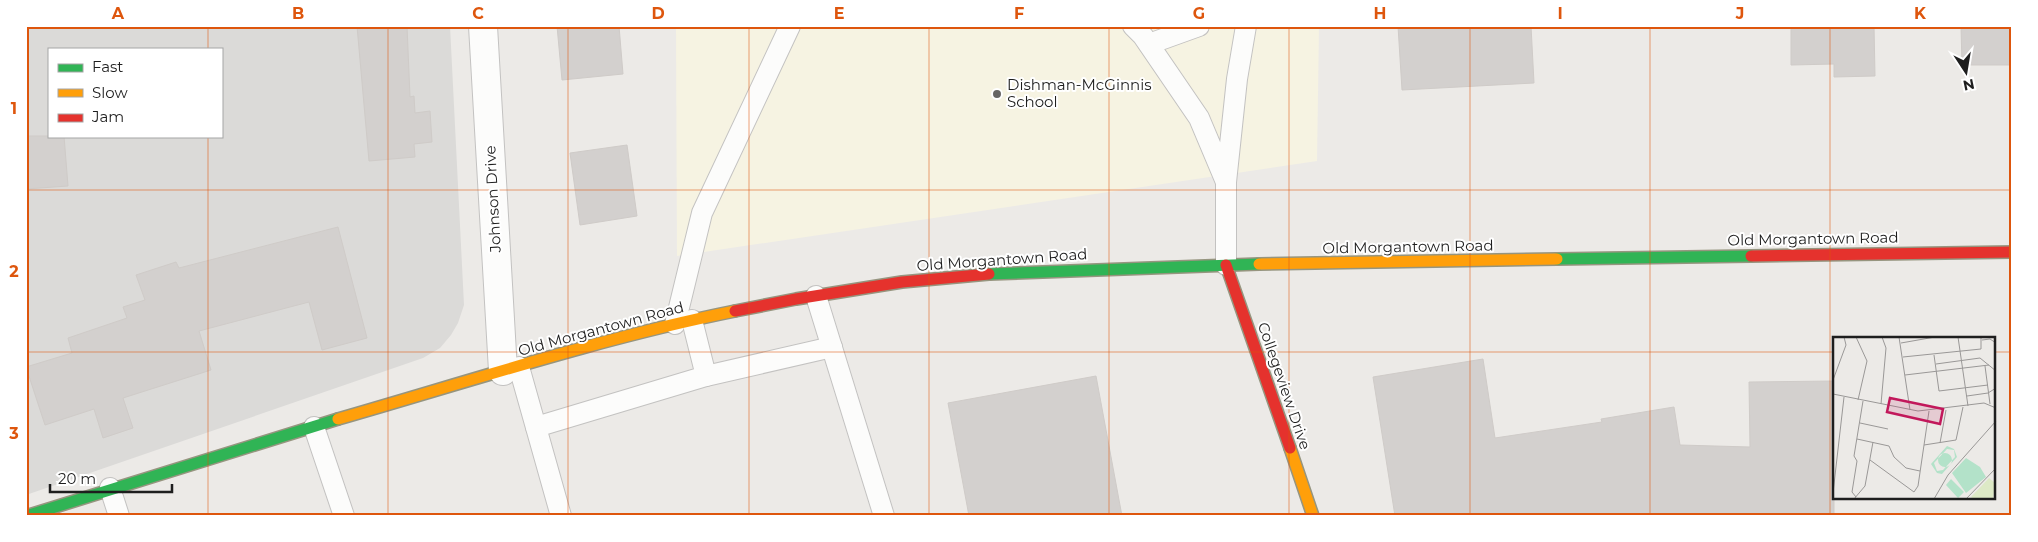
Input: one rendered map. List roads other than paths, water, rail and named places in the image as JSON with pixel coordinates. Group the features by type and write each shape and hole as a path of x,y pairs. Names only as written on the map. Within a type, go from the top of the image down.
{"street":[{"name":"Johnson Drive","path":"483,26 511,369"},
{"name":"Old Morgantown Road","path":"26,516 59,511 110,488 511,369 683,322 816,296 902,282 1008,272 1226,265 2012,252"},
{"name":"Collegeview Drive","path":"1226,265 1313,516"}],"lane":[{"path":"706,376 683,322 702,213 790,26"},
{"path":"1133,26 1149,44 1199,118 1226,182"},
{"path":"1149,44 1199,26"},
{"path":"1226,265 1226,182 1237,79 1246,26"},
{"path":"816,296 884,516"},
{"path":"536,426 706,376 832,347"},
{"path":"511,369 536,426 561,516"},
{"path":"314,427 344,516"},
{"path":"110,488 120,516"}],"place":[{"name":"Dishman-McGinnis School","path":"997,94"}]}
